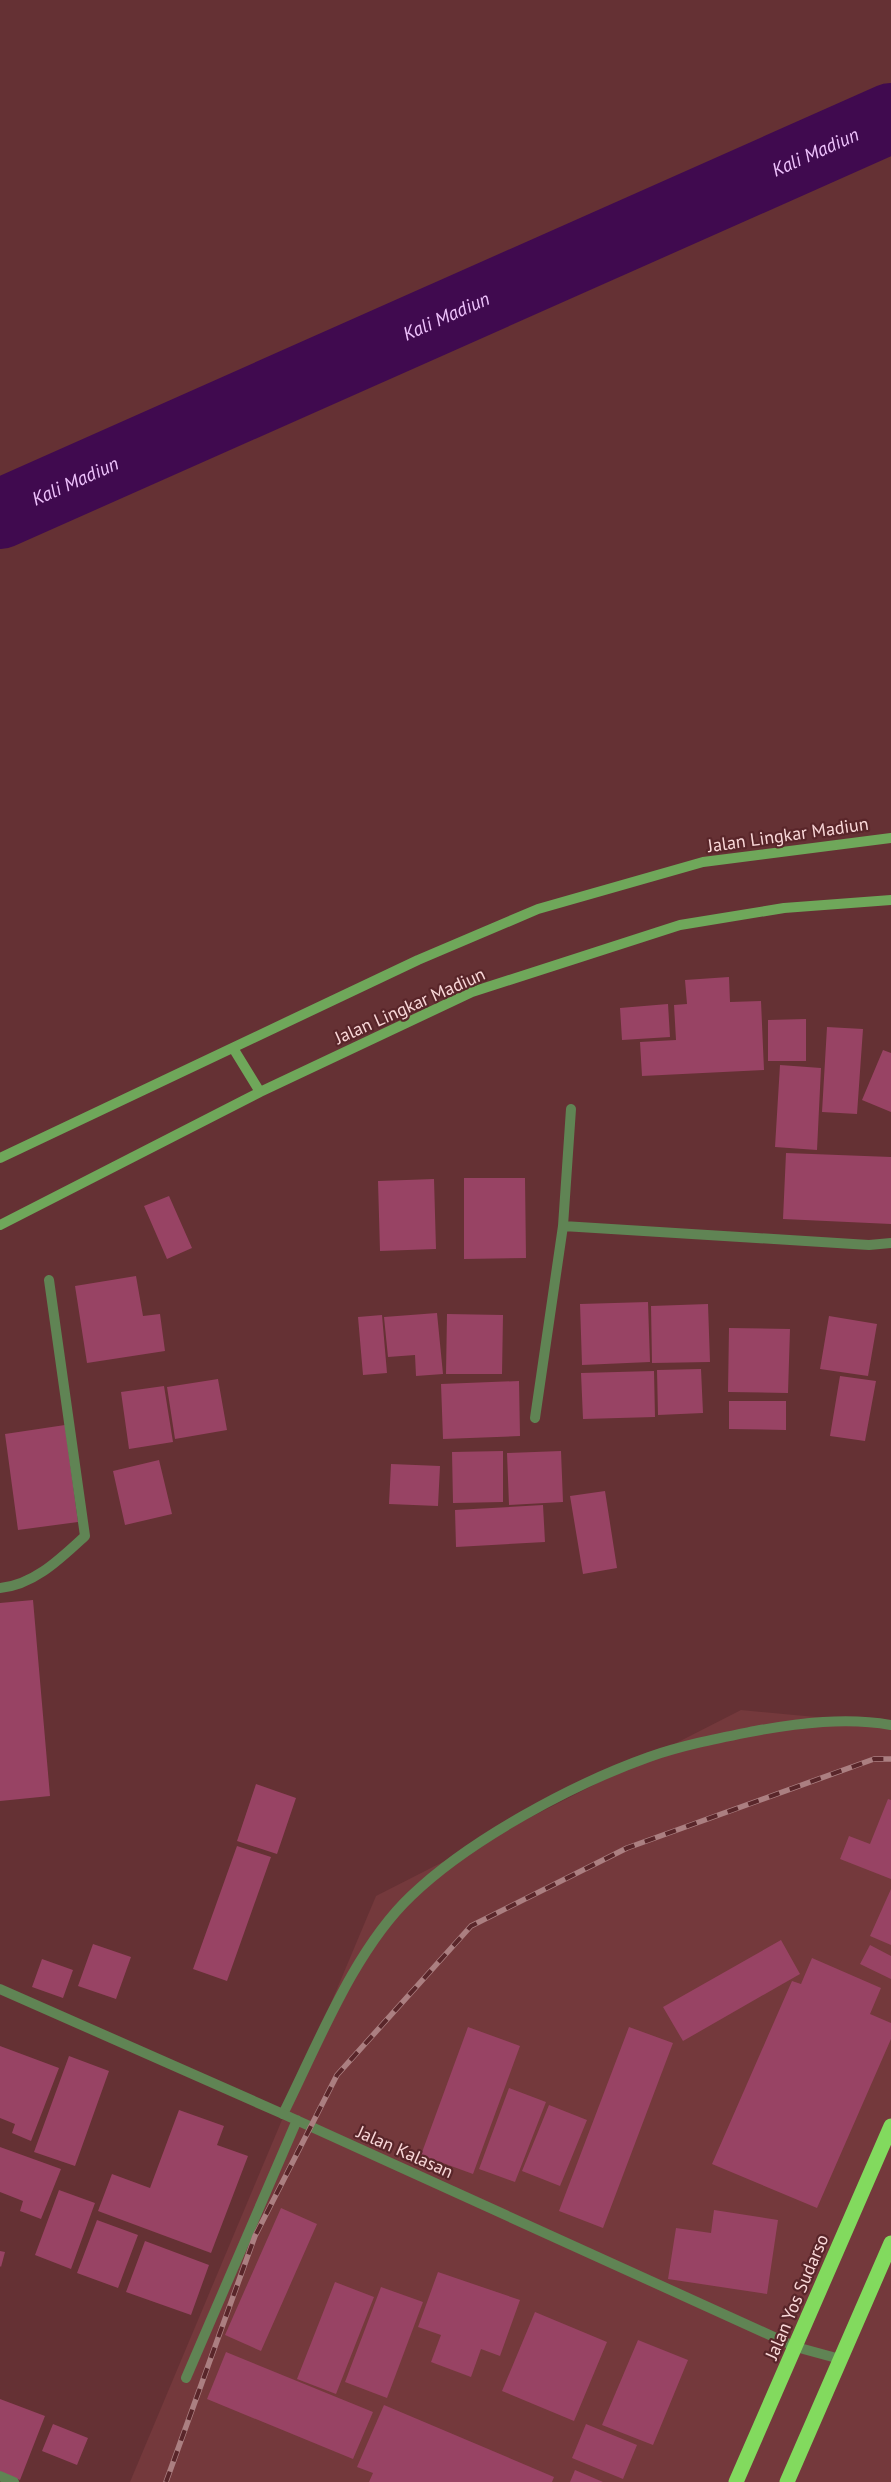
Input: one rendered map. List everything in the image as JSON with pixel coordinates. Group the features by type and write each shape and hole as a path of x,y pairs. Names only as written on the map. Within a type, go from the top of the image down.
{"highway":[{"name":"Jalan Yos Sudarso","path":"736,2482 891,2126"},
{"path":"787,2482 891,2243"}],"main road":[{"name":"Jalan Lingkar Madiun","path":"0,1158 418,960 538,909 703,862 891,838"},
{"name":"Jalan Lingkar Madiun","path":"0,1225 260,1092 472,992 680,925 784,908 891,900"},
{"path":"233,1048 260,1092"}],"street":[{"path":"535,1418 563,1226 571,1109"},
{"path":"563,1226 869,1246 891,1243"},
{"path":"0,1588 15,1587 56,1563 85,1536 49,1280"},
{"path":"283,2114 341,1998 372,1943 410,1896 459,1857 514,1821 582,1785 649,1756 712,1740 779,1727 827,1722 891,1725"},
{"name":"Jalan Kalasan","path":"0,1989 297,2120 796,2346 840,2359"},
{"path":"186,2378 297,2120"},
{"path":"0,2476 14,2482"}],"shaded area":[{"path":"741,1710 891,1724 891,2482 130,2482 376,1896"}],"building":[{"path":"729,977 730,1002 761,1001 764,1070 642,1076 640,1042 676,1040 674,1005 687,1004 685,980"},
{"path":"668,1004 670,1037 622,1040 620,1008"},
{"path":"806,1019 806,1061 768,1061 768,1020"},
{"path":"827,1027 863,1029 857,1114 822,1112"},
{"path":"883,1050 891,1053 891,1112 862,1100"},
{"path":"780,1065 821,1068 817,1150 775,1147"},
{"path":"786,1153 891,1157 891,1224 783,1219"},
{"path":"464,1178 525,1178 526,1258 464,1259"},
{"path":"434,1179 436,1249 380,1251 378,1181"},
{"path":"169,1196 192,1248 167,1259 144,1206"},
{"path":"136,1276 143,1316 160,1314 165,1351 87,1363 75,1286"},
{"path":"648,1302 650,1362 582,1365 580,1304"},
{"path":"708,1304 710,1362 652,1363 651,1306"},
{"path":"437,1313 443,1374 416,1376 415,1355 388,1357 384,1317"},
{"path":"447,1314 503,1315 502,1374 446,1374"},
{"path":"382,1315 387,1373 363,1375 358,1317"},
{"path":"829,1316 877,1324 868,1376 820,1369"},
{"path":"729,1328 790,1329 788,1393 728,1392"},
{"path":"701,1369 703,1413 658,1415 657,1370"},
{"path":"654,1371 655,1417 583,1419 581,1373"},
{"path":"840,1376 876,1381 865,1441 830,1436"},
{"path":"218,1379 227,1430 175,1439 167,1387"},
{"path":"519,1381 520,1436 443,1439 441,1384"},
{"path":"164,1386 173,1442 129,1449 121,1392"},
{"path":"729,1401 786,1401 786,1430 729,1429"},
{"path":"65,1425 78,1522 18,1530 5,1434"},
{"path":"503,1451 503,1502 453,1503 452,1452"},
{"path":"561,1451 563,1502 509,1505 507,1453"},
{"path":"159,1460 172,1514 125,1525 113,1471"},
{"path":"391,1464 440,1466 438,1506 389,1504"},
{"path":"605,1491 617,1568 583,1574 570,1496"},
{"path":"543,1505 545,1542 456,1547 455,1510"},
{"path":"33,1600 50,1796 0,1801 0,1603"},
{"path":"256,1784 296,1798 277,1854 237,1841"},
{"path":"888,1799 891,1800 891,1879 840,1859 849,1836 870,1844"},
{"path":"237,1846 271,1857 227,1981 193,1969"},
{"path":"891,1889 891,1945 870,1936"},
{"path":"781,1940 800,1974 683,2041 663,2007"},
{"path":"93,1944 131,1957 116,1999 78,1986"},
{"path":"870,1945 891,1956 891,1979 860,1964"},
{"path":"812,1958 881,1988 870,2014 891,2023 891,2039 817,2208 712,2164 792,1981 801,1984"},
{"path":"42,1959 73,1970 63,1998 32,1987"},
{"path":"468,2027 520,2046 473,2174 421,2155"},
{"path":"629,2027 673,2043 603,2228 559,2211"},
{"path":"0,2046 59,2068 31,2141 12,2133 15,2124 0,2118"},
{"path":"69,2056 109,2071 75,2166 34,2152"},
{"path":"509,2088 546,2102 515,2182 479,2169"},
{"path":"549,2105 587,2120 560,2186 522,2171"},
{"path":"179,2110 224,2126 217,2145 248,2156 211,2253 98,2211 112,2174 150,2188"},
{"path":"0,2147 61,2169 41,2219 20,2211 23,2201 0,2192"},
{"path":"59,2190 95,2203 71,2269 35,2255"},
{"path":"281,2208 317,2224 261,2351 225,2335"},
{"path":"714,2210 778,2220 767,2294 668,2279 676,2228 711,2233"},
{"path":"97,2220 138,2235 118,2288 77,2273"},
{"path":"145,2241 209,2265 191,2315 126,2292"},
{"path":"0,2251 5,2252 1,2267 0,2266"},
{"path":"438,2272 520,2300 500,2356 481,2349 471,2377 431,2362 441,2335 418,2327"},
{"path":"335,2282 374,2297 336,2394 297,2379"},
{"path":"381,2287 423,2302 387,2398 345,2382"},
{"path":"535,2312 607,2342 574,2421 502,2391"},
{"path":"638,2340 688,2360 653,2445 602,2425"},
{"path":"226,2352 373,2412 353,2459 207,2399"},
{"path":"0,2399 45,2416 20,2480 0,2472"},
{"path":"384,2405 554,2477 552,2482 369,2482 373,2473 357,2467"},
{"path":"53,2424 88,2438 77,2465 42,2451"},
{"path":"586,2424 637,2445 623,2479 572,2458"},
{"path":"575,2470 603,2482 570,2482"}],"waterway":[{"name":"Kali Madiun","path":"0,514 891,118"}],"railway":[{"path":"166,2482 255,2236 337,2075 471,1926 627,1848 874,1759 891,1759"}]}
